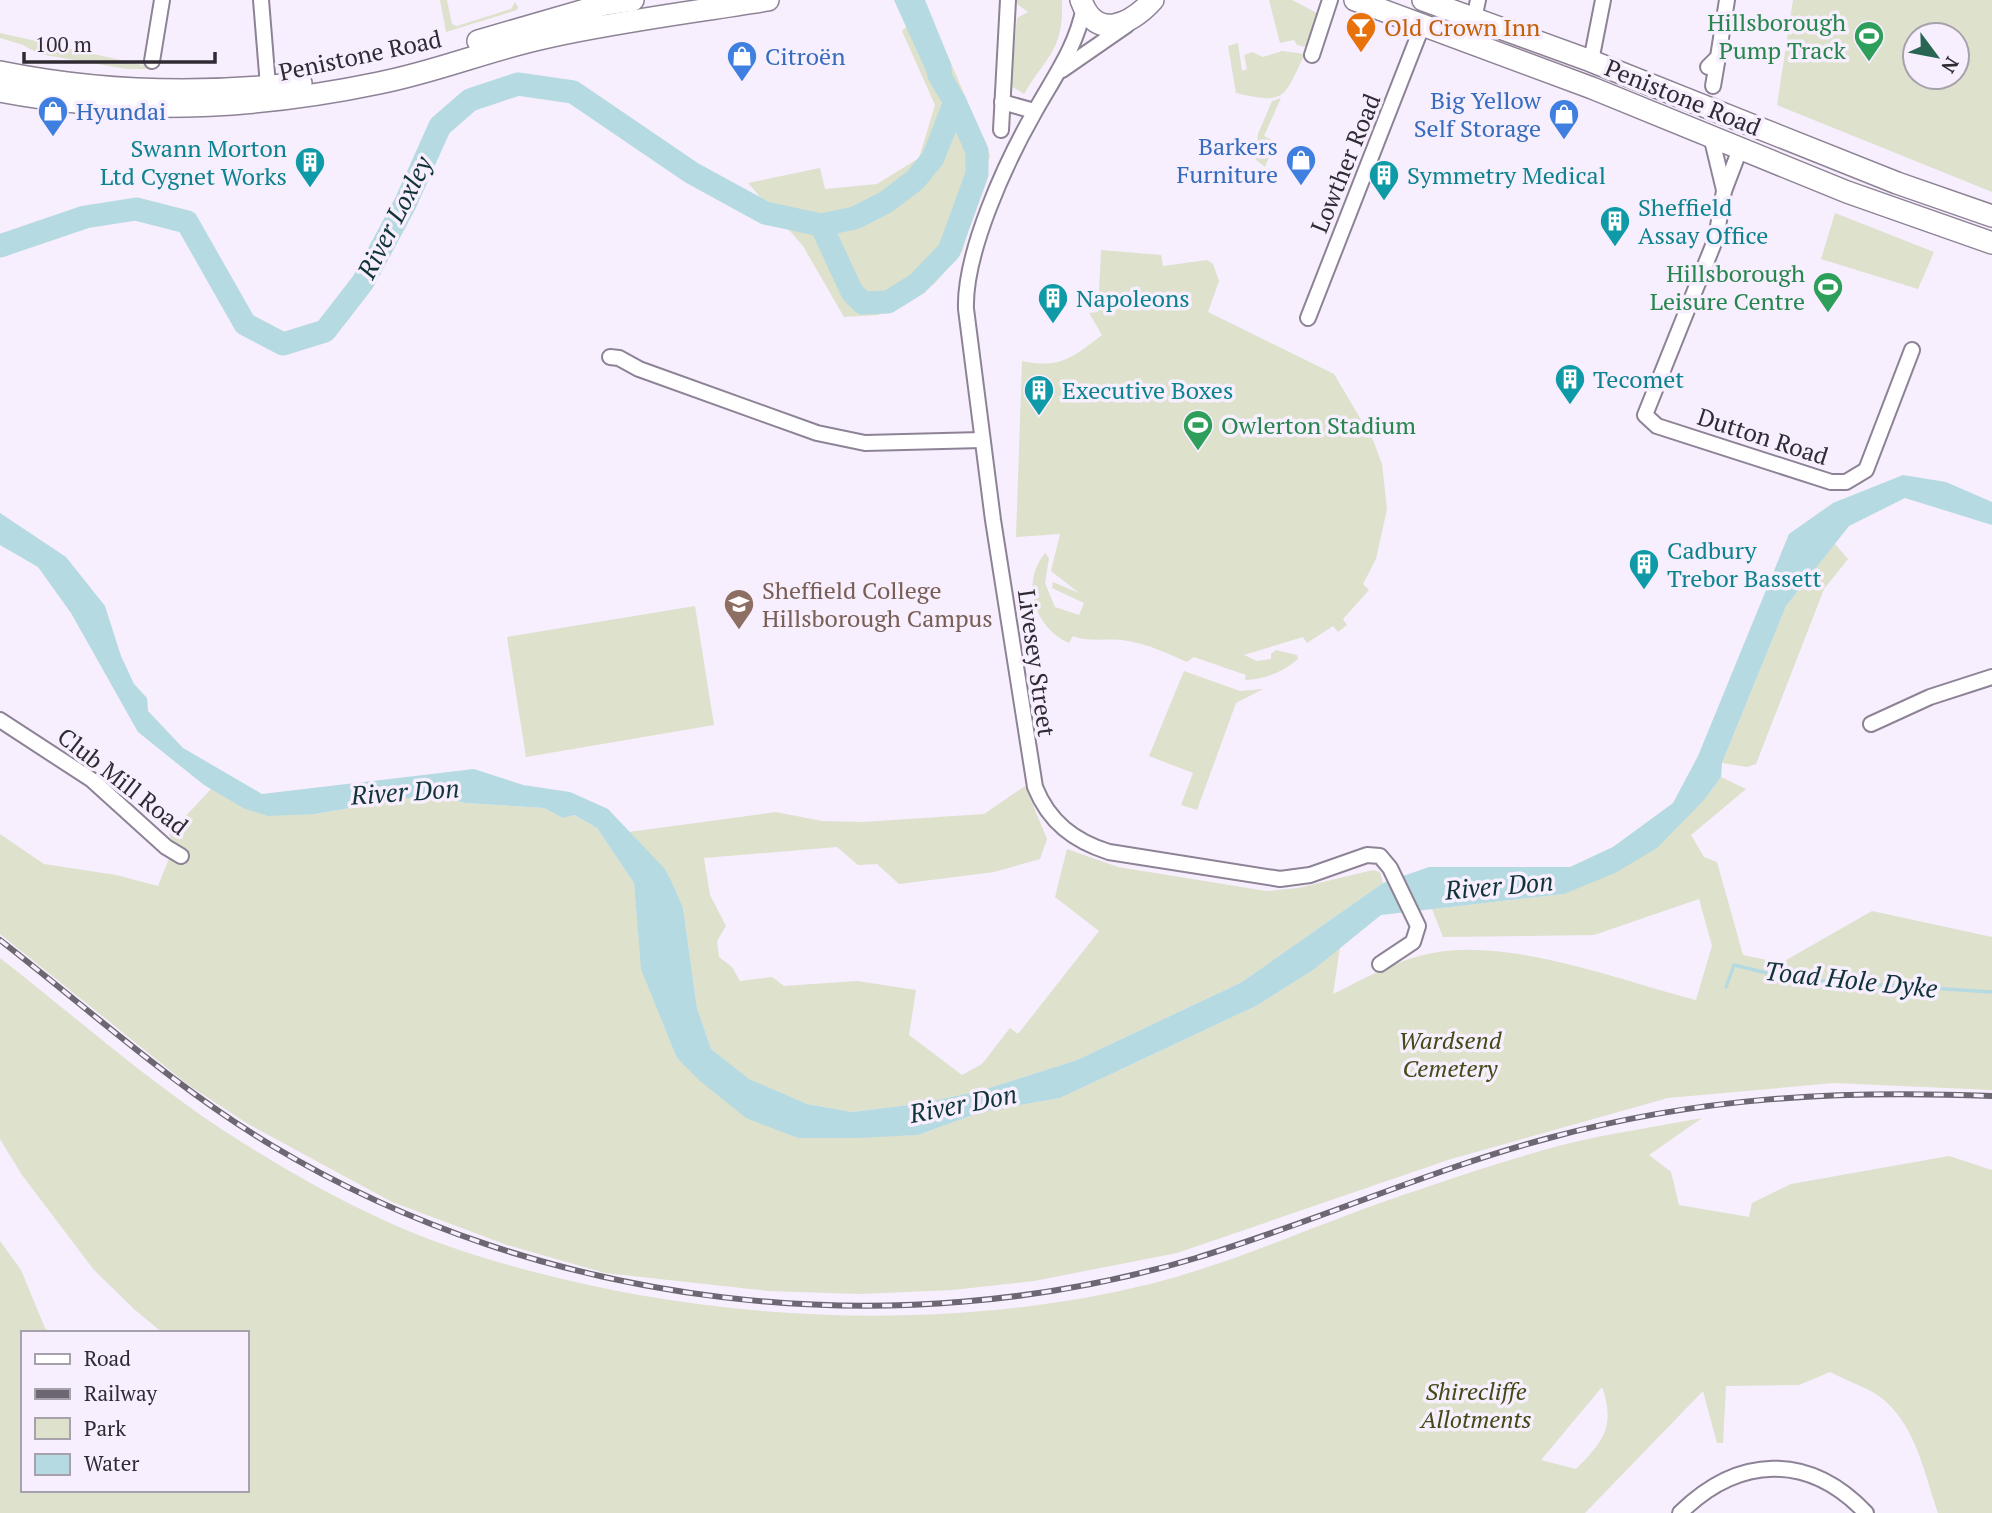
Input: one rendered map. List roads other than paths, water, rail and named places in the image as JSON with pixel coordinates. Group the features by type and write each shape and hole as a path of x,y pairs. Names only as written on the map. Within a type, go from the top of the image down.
{"highway":[{"name":"Penistone Road","path":"0,72 125,89 198,91 331,79 397,65 606,2 633,0"},
{"name":"Penistone Road","path":"0,91 47,98 153,106 264,102 379,84 546,37 768,0"},
{"path":"1083,4 1095,19 1109,25 1131,21 1153,0"},
{"name":"Penistone Road","path":"1354,0 1423,23 1847,192 1992,243"},
{"name":"Penistone Road","path":"1423,0 1476,10 1591,61 1897,183 1992,216"},
{"path":"606,2 615,12 637,12 655,18"},
{"path":"1719,111 1740,149"}],"street":[{"path":"152,61 160,0"},
{"path":"261,0 268,86"},
{"path":"1001,130 1008,0"},
{"path":"1312,55 1330,0"},
{"path":"1591,61 1603,0"},
{"path":"1713,86 1713,62 1727,0"},
{"name":"Livesey Street","path":"1083,4 1079,33 1062,70 1034,111 994,200 967,279 966,309 982,440 1031,775 1039,797 1055,821 1078,840 1109,852 1272,879 1303,877 1367,855 1380,856 1390,868 1418,926 1413,942 1381,964"},
{"name":"Livesey Street","path":"1062,70 1131,21"},
{"name":"Lowther Road","path":"1308,318 1423,23"},
{"path":"1002,102 1034,111"},
{"path":"1711,136 1724,191"},
{"path":"1724,191 1740,149"},
{"name":"Dutton Road","path":"1724,191 1716,238 1645,415 1657,426 1831,482 1846,482 1866,470 1912,350"},
{"path":"610,357 620,358 651,373 817,433 865,443 982,440"},
{"path":"1871,724 1930,697 1992,677"},
{"name":"Club Mill Road","path":"0,720 92,780 166,847 181,856"},
{"path":"1680,1513 1699,1495 1753,1469 1807,1474 1833,1485 1866,1513"}],"water":[{"path":"894,0 925,0 951,64 955,102 936,93"},
{"name":"River Don","path":"1903,475 1946,482 1992,502 1992,525 1905,498 1849,526 1786,606 1722,763 1721,777 1705,799 1657,848 1615,873 1564,894 1381,915 1313,970 1258,1005 1060,1098 981,1112 918,1135 857,1138 798,1138 746,1118 700,1081 677,1058 641,969 634,883 597,828 574,815 563,818 544,808 465,803 432,794 315,814 268,816 243,808 204,785 138,732 71,613 38,567 0,545 0,513 66,557 105,606 121,656 134,684 147,698 148,711 183,748 262,794 474,769 523,785 570,792 608,809 665,869 675,889 683,908 697,1008 711,1049 749,1079 807,1104 852,1112 924,1103 983,1090 1077,1060 1242,982 1383,883 1429,867 1570,867 1613,847 1673,803 1698,756 1789,534 1833,503"}],"waterway":[{"name":"River Loxley","path":"0,246 85,217 136,209 187,222 245,324 283,344 325,331 363,282 405,204 440,126 470,100 518,84 573,92 692,173 765,213 821,225 855,218 886,202 915,180 933,158 955,102 939,75"},
{"name":"River Loxley","path":"821,225 852,292 863,303 888,302 917,284 949,251 977,174 977,151 955,102"},
{"name":"Toad Hole Dyke","path":"1726,987 1734,965 1792,979 1992,992"}],"railway":[{"path":"0,940 132,1047 200,1098 271,1145 376,1201 488,1245 603,1277 722,1297 842,1305 962,1302 1080,1286 1196,1258 1460,1165 1605,1124 1660,1113 1769,1099 1879,1094 1992,1096"}],"place":[{"name":"Old Crown Inn","path":"1361,54"},
{"name":"Hillsborough Pump Track","path":"1869,63"},
{"name":"Citroën","path":"742,83"},
{"name":"Hyundai","path":"53,138"},
{"name":"Big Yellow Self Storage","path":"1564,141"},
{"name":"Barkers Furniture","path":"1301,187"},
{"name":"Swann Morton Ltd Cygnet Works","path":"310,189"},
{"name":"Symmetry Medical","path":"1384,202"},
{"name":"Sheffield Assay Office","path":"1615,248"},
{"name":"Hillsborough Leisure Centre","path":"1828,314"},
{"name":"Napoleons","path":"1053,325"},
{"name":"Tecomet","path":"1570,406"},
{"name":"Executive Boxes","path":"1039,417"},
{"name":"Owlerton Stadium","path":"1198,452"},
{"name":"Cadbury Trebor Bassett","path":"1644,591"},
{"name":"Sheffield College Hillsborough Campus","path":"739,631"}],"park label":[{"name":"Wardsend Cemetery","path":"1450,1054"},
{"name":"Shirecliffe Allotments","path":"1476,1405"}]}
